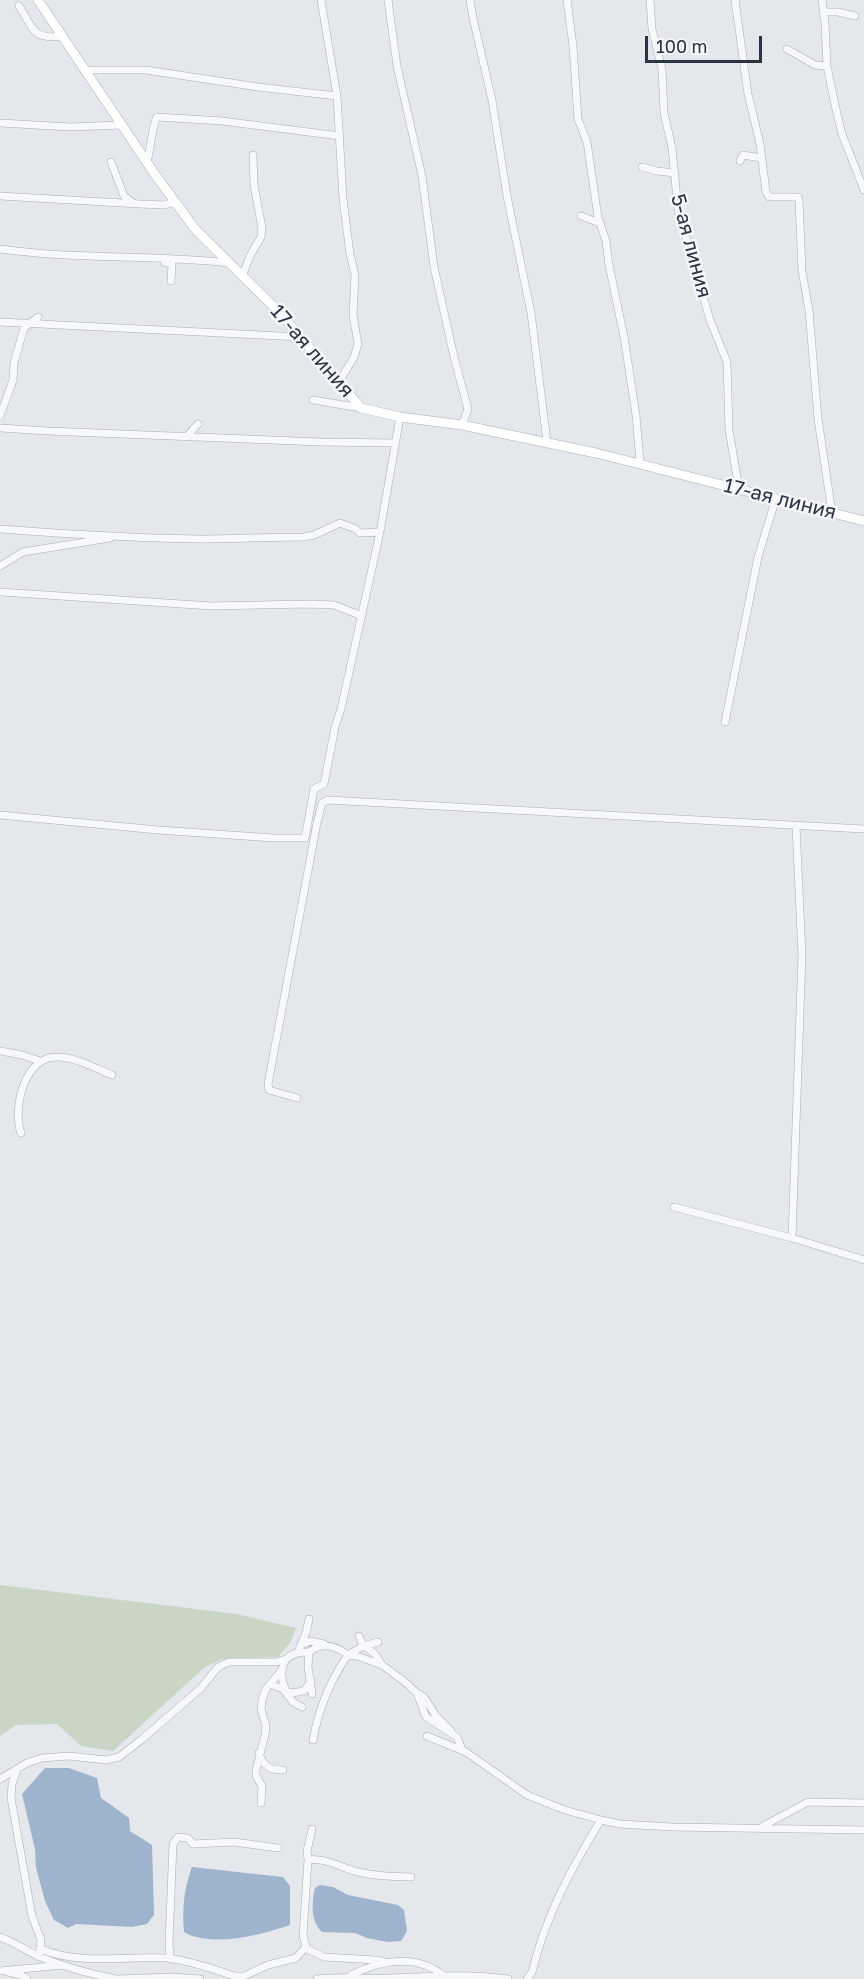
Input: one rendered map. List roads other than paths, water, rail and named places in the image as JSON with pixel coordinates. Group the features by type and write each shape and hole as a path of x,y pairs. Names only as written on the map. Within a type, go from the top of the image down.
{"street":[{"name":"17-ая линия","path":"38,0 195,229 270,302 360,408 547,442 640,463 864,521"},
{"path":"321,0 338,96 343,199 355,275 353,315 358,344 354,357 339,382"},
{"path":"388,0 397,66 422,176 434,267 468,409 462,425"},
{"path":"470,0 492,100 507,196 531,313 547,442"},
{"path":"567,0 578,119 587,142 600,223 606,241 627,356 640,463"},
{"name":"5-ая линия","path":"650,0 652,29 662,69 664,113 672,148 680,219 710,320 727,362 729,430 739,489"},
{"path":"735,0 748,94 766,192 769,197 798,197 799,200 802,271 809,309 818,419 832,513"},
{"path":"822,0 827,66 842,134 864,190"},
{"path":"19,6 39,36 45,38 62,36"},
{"path":"824,12 855,16"},
{"path":"788,49 807,61 827,66"},
{"path":"85,70 146,70 258,87 338,96"},
{"path":"147,162 153,137 153,122 157,117 340,136"},
{"path":"0,123 70,127 122,125"},
{"path":"242,277 261,237 262,228 254,185 253,155"},
{"path":"740,161 743,155 761,158"},
{"path":"111,162 124,196 135,204"},
{"path":"642,167 675,173"},
{"path":"103,202 115,195 119,187"},
{"path":"0,196 164,205 175,201"},
{"path":"581,216 600,223"},
{"path":"0,249 153,259 195,259 229,263"},
{"path":"153,259 172,264 171,281"},
{"path":"0,416 12,380 24,328 38,317"},
{"path":"0,322 301,337"},
{"path":"313,400 360,408"},
{"path":"0,815 158,830 305,838 314,789 324,784 335,727 362,616 380,532 400,417"},
{"path":"187,436 198,424"},
{"path":"0,428 396,443"},
{"path":"724,722 760,549 776,498"},
{"path":"0,529 199,539 304,537 340,523 360,533 380,532"},
{"path":"0,566 23,552 119,536"},
{"path":"0,591 212,606 334,605 362,616"},
{"path":"297,1098 269,1090 268,1084 317,823 322,803 328,800 864,830"},
{"path":"792,1238 802,955 796,825"},
{"path":"0,1051 21,1054 40,1061 58,1057 87,1064 112,1075"},
{"path":"21,1133 16,1118 20,1092 40,1061"},
{"path":"674,1207 792,1238 864,1260"},
{"path":"299,1648 309,1619"},
{"path":"359,1636 363,1646 369,1648 382,1665"},
{"path":"0,1779 27,1763 42,1758 69,1756 106,1760 118,1757 201,1688 218,1667 229,1662 276,1662 286,1659 310,1641 339,1648 348,1656 357,1656 382,1665 417,1693 426,1717 457,1737 462,1750"},
{"path":"313,1740 316,1726 340,1666 348,1656 363,1646 378,1642"},
{"path":"312,1694 308,1667 309,1652 315,1647 327,1645"},
{"path":"299,1648 309,1652"},
{"path":"261,1803 262,1786 256,1776 266,1726 261,1709 262,1700 286,1659"},
{"path":"281,1671 281,1679 286,1691 293,1702 302,1707"},
{"path":"270,1684 292,1693 304,1691 311,1681"},
{"path":"428,1736 462,1750 528,1795 565,1810 601,1820 620,1824 672,1827 864,1830"},
{"path":"259,1765 283,1770"},
{"path":"17,1770 12,1784 11,1798 32,1916 41,1940 40,1953"},
{"path":"761,1828 808,1802 864,1803"},
{"path":"527,1979 532,1972 552,1907 582,1850 601,1820"},
{"path":"312,1829 307,1851 303,1936 306,1947 324,1957 385,1962"},
{"path":"170,1959 173,1844 178,1838 188,1838 193,1844 234,1842 278,1848"},
{"path":"308,1860 317,1858 333,1865 379,1876 411,1877"},
{"path":"0,1937 87,1973 117,1979 172,1977 200,1979"},
{"path":"40,1953 170,1959 234,1976 244,1976 268,1965 296,1958 306,1947"},
{"path":"349,1977 385,1962 403,1960 436,1970 444,1976"},
{"path":"0,1971 66,1965"},
{"path":"0,1971 21,1975 27,1979"},
{"path":"317,1979 444,1976 508,1979"}],"water":[{"path":"45,1768 69,1768 97,1778 101,1798 129,1818 130,1831 152,1845 154,1915 147,1924 132,1927 76,1924 68,1928 54,1920 45,1901 36,1868 35,1849 22,1794"},
{"path":"192,1867 283,1877 290,1886 290,1925 251,1936 222,1939 195,1937 184,1932 184,1899"},
{"path":"320,1885 333,1887 348,1895 398,1905 404,1910 407,1931 401,1941 388,1942 355,1933 322,1932 315,1922 313,1911 315,1888"}]}
